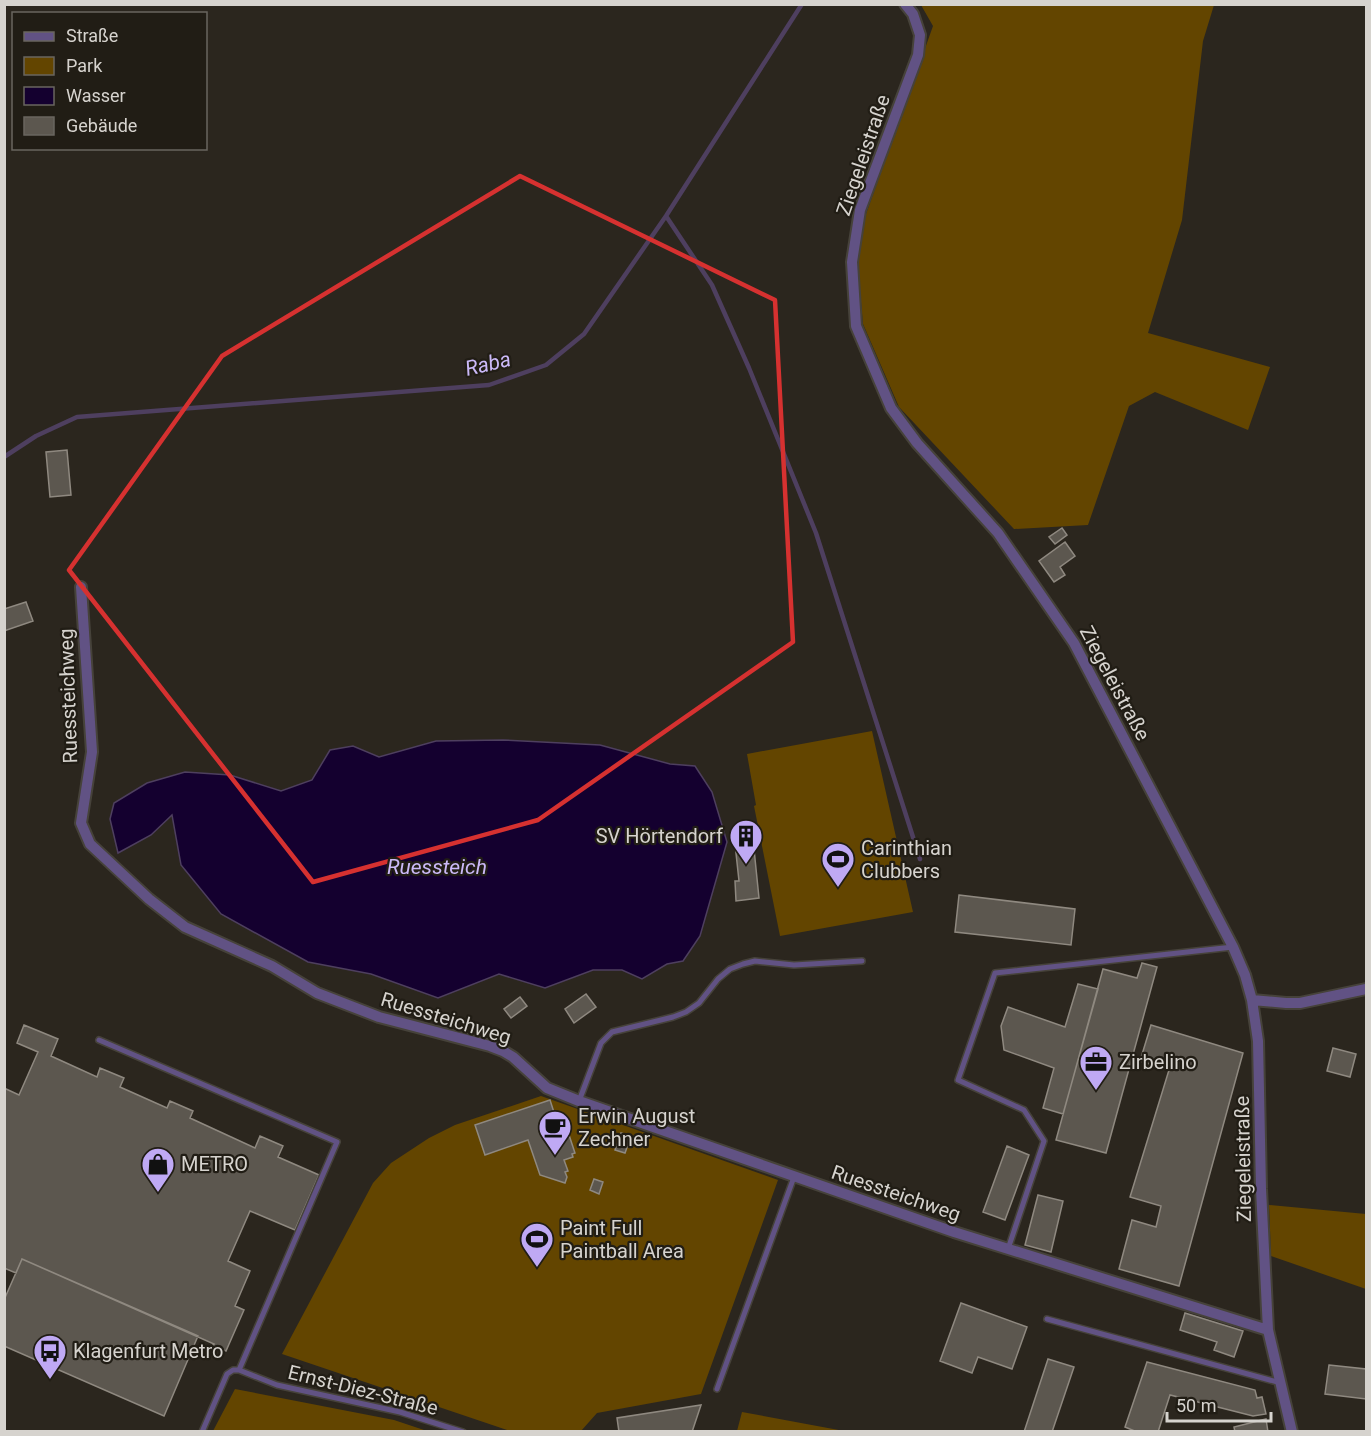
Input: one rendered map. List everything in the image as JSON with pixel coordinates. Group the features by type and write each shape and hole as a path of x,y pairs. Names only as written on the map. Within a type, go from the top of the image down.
{"street":[{"name":"Ziegeleistraße","path":"905,4 913,14 920,35 918,55 860,210 852,262 856,326 891,408 917,443 998,532 1074,643 1233,947 1245,975 1252,1000 1258,1041 1261,1189 1268,1330 1292,1431"},
{"name":"Ruessteichweg","path":"81,587 92,752 81,823 90,844 149,899 185,927 272,966 317,993 379,1017 502,1051 513,1057 547,1088 579,1101 954,1233 1268,1330"},
{"path":"1252,1000 1300,1003 1366,989"}],"lane":[{"path":"1008,1249 1044,1141 1024,1110 958,1080 995,973 1233,947"},
{"path":"579,1101 601,1043 606,1037 612,1032 686,1012 699,1003 718,979 730,969 755,961 794,965 862,961"},
{"path":"99,1040 337,1142 239,1370 233,1370 227,1374 202,1431"},
{"path":"717,1389 794,1177"},
{"path":"1047,1319 1281,1383"},
{"name":"Ernst-Diez-Straße","path":"239,1370 277,1384 400,1412 463,1431"}],"highlighted area":[{"path":"520,176 775,300 793,642 538,820 313,882 69,570 222,356"}],"green space":[{"path":"921,5 1214,5 1203,41 1182,220 1148,333 1270,367 1248,430 1155,392 1129,406 1088,525 1014,529 899,407 863,324 858,270 861,228 933,26"},
{"name":"Carinthian Clubbers","path":"872,731 913,912 780,936 754,806 756,805 747,754"},
{"name":"Paint Full Paintball Area","path":"541,1096 778,1180 701,1394 597,1413 581,1431 510,1431 282,1354 373,1183 391,1163 429,1138 455,1125"},
{"path":"1269,1205 1366,1214 1366,1289 1271,1256"},
{"path":"235,1389 394,1420 427,1431 213,1431"},
{"path":"742,1412 844,1431 737,1431"}],"water":[{"name":"Ruessteich","path":"503,740 600,745 670,764 695,766 712,792 727,842 700,936 683,961 667,964 642,979 622,970 593,970 545,988 499,974 438,998 371,974 308,962 221,914 181,865 172,815 151,835 118,853 110,819 114,803 147,783 185,772 230,775 281,791 312,780 330,750 353,746 379,757 436,741"}],"building":[{"path":"67,450 71,495 50,497 46,452"},
{"path":"1062,528 1067,535 1055,544 1049,537"},
{"path":"1065,542 1075,556 1060,567 1065,575 1054,582 1039,561"},
{"path":"26,602 33,621 4,631 4,609"},
{"name":"SV Hörtendorf","path":"747,843 748,849 754,849 759,898 736,901 735,881 739,881 735,844"},
{"path":"959,895 1075,909 1071,945 955,932"},
{"path":"1142,963 1157,967 1106,1153 1056,1140 1103,969 1137,978"},
{"path":"1078,984 1098,989 1063,1114 1043,1108 1054,1068 1004,1050 1001,1026 1008,1007 1065,1027"},
{"path":"586,994 596,1007 574,1023 565,1009"},
{"path":"520,997 527,1006 511,1018 504,1009"},
{"name":"METRO","path":"24,1025 58,1039 51,1056 97,1077 100,1068 124,1078 120,1087 167,1108 170,1101 193,1111 190,1118 255,1148 260,1136 283,1146 278,1157 319,1175 295,1230 250,1211 228,1261 250,1271 235,1306 244,1310 226,1351 22,1259 16,1273 4,1268 4,1088 19,1095 38,1052 17,1043"},
{"path":"1151,1025 1243,1053 1179,1286 1119,1269 1132,1220 1156,1227 1161,1206 1130,1197 1169,1070 1140,1061"},
{"path":"1333,1048 1356,1054 1350,1077 1327,1071"},
{"path":"550,1100 559,1128 566,1126 575,1153 572,1154 573,1157 564,1160 568,1171 565,1172 567,1177 565,1183 540,1175 528,1140 485,1155 475,1125"},
{"path":"621,1133 631,1136 625,1153 615,1150"},
{"path":"1007,1146 1029,1155 1005,1220 983,1212"},
{"path":"594,1179 603,1182 599,1194 590,1190"},
{"path":"1038,1195 1063,1201 1051,1252 1025,1245"},
{"path":"22,1259 198,1336 164,1416 4,1346 4,1300"},
{"path":"961,1303 1027,1327 1012,1369 978,1357 972,1373 940,1361"},
{"path":"1185,1313 1243,1331 1234,1357 1214,1350 1217,1342 1180,1330"},
{"path":"1048,1359 1074,1367 1052,1432 1024,1432"},
{"path":"1147,1362 1255,1390 1257,1398 1262,1397 1266,1414 1253,1416 1170,1395 1158,1432 1137,1432 1125,1427"},
{"path":"1329,1365 1366,1369 1366,1399 1325,1394"},
{"path":"701,1405 692,1432 619,1432 617,1418"},
{"path":"1266,1419 1268,1432 1235,1432 1234,1427"}],"waterway":[{"name":"Raba","path":"4,457 36,436 77,417 489,385 546,365 584,334 666,216 802,4"},
{"path":"666,216 712,285 749,368 816,533 920,859"}],"place":[{"name":"SV Hörtendorf","path":"746,865"},
{"name":"Carinthian Clubbers","path":"838,888"},
{"name":"Zirbelino","path":"1096,1091"},
{"name":"Erwin August Zechner","path":"555,1156"},
{"name":"METRO","path":"158,1193"},
{"name":"Paint Full Paintball Area","path":"537,1268"},
{"name":"Klagenfurt Metro","path":"50,1380"}]}
